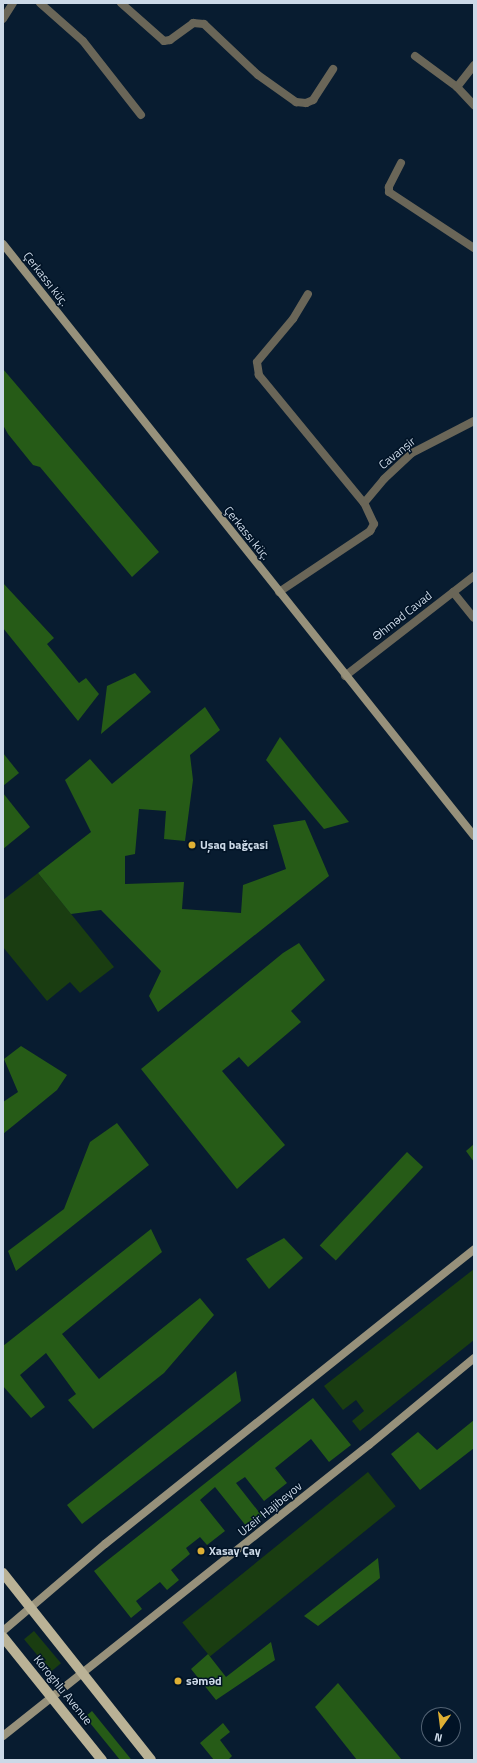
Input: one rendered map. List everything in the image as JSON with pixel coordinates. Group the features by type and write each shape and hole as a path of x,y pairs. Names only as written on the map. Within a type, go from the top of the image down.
{"main road":[{"path":"3,1572 151,1760"},
{"name":"Koroghlu Avenue","path":"3,1636 102,1760"}],"street":[{"path":"3,19 13,3"},
{"path":"40,3 83,41 141,114"},
{"path":"120,3 164,41 170,40 193,23 198,22 204,24 258,75 296,102 306,103 314,100 333,69"},
{"path":"415,56 457,87 474,105"},
{"path":"457,87 474,65"},
{"path":"401,163 389,187 389,192 474,248"},
{"name":"Çerkassı küç.","path":"3,244 345,676 474,836"},
{"path":"279,592 370,531 374,524 364,503 259,375 257,362 293,319 308,294"},
{"name":"Cavanşir","path":"364,503 384,479 412,453 474,421"},
{"name":"Əhməd Cavad","path":"345,676 474,576"},
{"path":"453,592 474,618"},
{"path":"3,1631 30,1606 474,1249"},
{"name":"Uzeir Hajibeyov","path":"3,1736 84,1673 474,1358"}],"green space":[{"path":"3,369 159,552 132,577 40,467 33,465 8,434 3,425"},
{"path":"3,583 54,638 47,644 79,683 86,678 99,694 78,721 3,628"},
{"path":"135,673 151,692 101,734 107,686"},
{"path":"205,707 220,730 190,755 193,780 185,841 164,839 166,811 139,809 135,854 125,856 125,884 184,882 182,909 241,913 243,885 286,869 273,825 305,820 329,876 158,1012 149,996 161,971 101,910 71,914 38,873 91,832 65,780 90,759 112,784"},
{"path":"280,737 349,822 324,829 266,760"},
{"path":"3,753 19,773 3,786"},
{"path":"3,793 30,827 3,849"},
{"path":"38,873 114,967 80,993 70,982 47,1001 3,947 3,900"},
{"path":"299,943 325,980 291,1011 301,1022 248,1067 239,1057 222,1071 285,1145 237,1189 141,1069 283,953"},
{"path":"21,1046 67,1075 57,1090 3,1134 3,1102 18,1092 4,1059"},
{"path":"117,1123 149,1165 16,1271 8,1251 64,1209 90,1142"},
{"path":"474,1144 474,1162 466,1151"},
{"path":"407,1152 423,1167 336,1261 320,1246"},
{"path":"151,1229 162,1252 62,1334 99,1379 200,1298 214,1315 164,1373 93,1429 68,1400 76,1394 46,1353 20,1375 45,1407 31,1418 3,1386 3,1346"},
{"path":"284,1238 303,1258 269,1289 246,1259"},
{"path":"474,1269 474,1340 360,1431 352,1421 364,1411 356,1400 343,1410 324,1386"},
{"path":"236,1371 241,1401 82,1524 67,1505"},
{"path":"313,1398 351,1445 329,1462 311,1439 275,1468 287,1483 264,1501 245,1477 236,1483 262,1516 247,1527 215,1487 200,1500 225,1531 207,1545 200,1537 186,1548 190,1554 171,1570 179,1580 167,1590 160,1582 136,1601 142,1609 131,1618 94,1571"},
{"path":"474,1420 474,1448 420,1490 391,1454 418,1432 437,1450"},
{"path":"368,1472 396,1506 210,1657 182,1622"},
{"path":"378,1558 380,1578 318,1626 304,1616"},
{"path":"34,1631 61,1663 51,1672 24,1639"},
{"path":"271,1642 275,1660 216,1700 191,1669 208,1654 226,1677"},
{"path":"338,1683 402,1760 357,1760 315,1707"},
{"path":"92,1711 132,1760 120,1760 85,1717"},
{"path":"223,1723 230,1732 220,1740 232,1756 228,1760 214,1760 200,1743"}],"place":[{"name":"Uşaq bağçasi","path":"192,845"},
{"name":"Xasay Çay","path":"201,1551"},
{"name":"səməd","path":"178,1681"}]}
